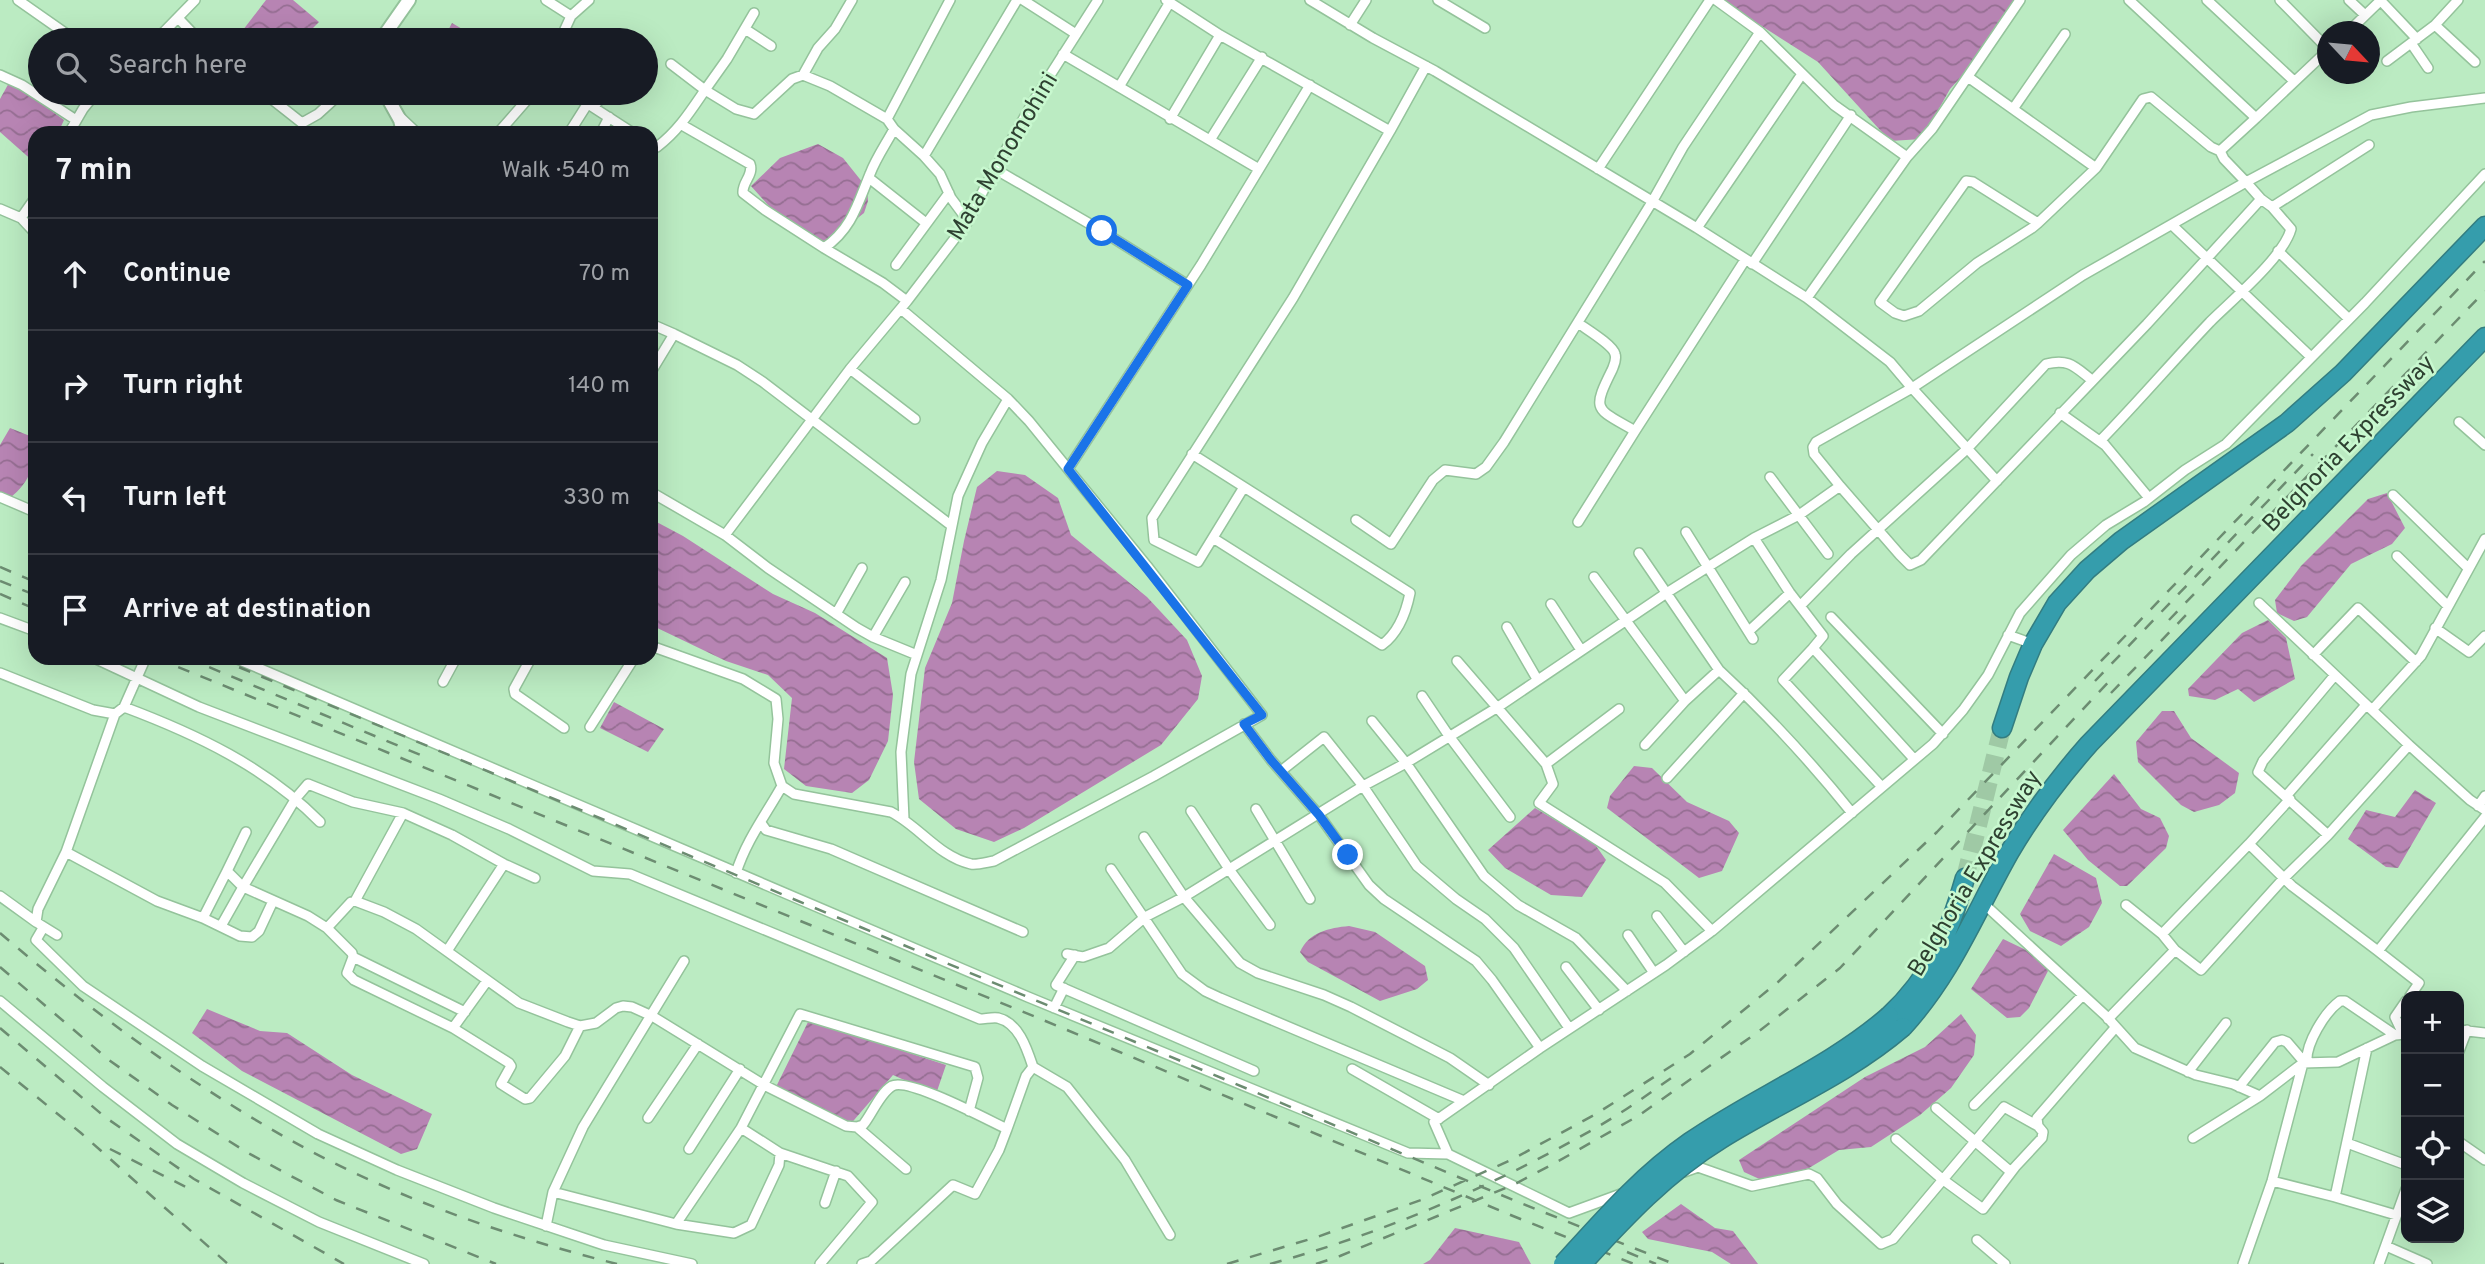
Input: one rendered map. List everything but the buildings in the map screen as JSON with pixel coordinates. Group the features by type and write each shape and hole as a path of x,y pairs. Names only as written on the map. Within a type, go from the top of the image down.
{"highway":[{"path":"2002,728 2033,643 2057,603 2087,570 2121,541 2235,461 2305,407 2343,373 2485,226"},
{"name":"Belghoria Expressway","path":"1563,1264 1637,1184 1666,1160 1729,1117 1920,1007 1950,966 2010,852 2061,776 2088,744 2485,337"},
{"name":"Belghoria Expressway","path":"1582,1264 1634,1207 1719,1140 1847,1069 1879,1047 1934,962 1956,910 1965,878"}],"street":[{"path":"18,0 58,28"},
{"path":"168,28 195,0"},
{"path":"389,28 409,0"},
{"path":"546,0 571,16"},
{"path":"566,28 571,16 589,0"},
{"path":"671,64 736,109 754,114 792,79 803,75 818,48 835,29 852,0"},
{"path":"887,119 950,0"},
{"path":"924,156 1017,0"},
{"path":"1023,0 1076,34"},
{"name":"Mata Monomohini","path":"725,535 850,369 904,305 968,221 995,169 1098,0"},
{"path":"1310,0 1697,228 1807,298 1890,362 1997,481"},
{"path":"1350,25 1366,0"},
{"path":"1438,0 1485,28"},
{"path":"1598,169 1710,0"},
{"path":"1716,0 1760,32 1834,105 1907,157"},
{"path":"1807,298 1907,157 1932,129 2020,0"},
{"path":"2129,0 2256,118"},
{"path":"2207,0 2294,80"},
{"path":"2280,0 2317,39"},
{"path":"2349,0 2365,15"},
{"path":"2359,21 2381,0 2414,41 2428,68"},
{"path":"2387,61 2435,25 2458,0"},
{"path":"1119,87 1168,1 1220,35 1390,131"},
{"path":"658,146 682,125 754,13"},
{"path":"178,18 188,28"},
{"path":"2435,25 2475,62"},
{"path":"745,29 771,46"},
{"path":"1356,520 1391,544 1433,480 1445,470 1476,474 1486,467 1578,323 1683,146 1760,32"},
{"path":"2013,109 2065,34"},
{"path":"1170,119 1220,35"},
{"path":"1063,54 1259,169"},
{"path":"1210,140 1262,58"},
{"path":"2222,155 2317,60"},
{"path":"1244,488 1198,562 1153,540 1152,518 1293,298 1426,66"},
{"path":"1697,228 1802,74"},
{"path":"0,75 28,89"},
{"path":"803,75 830,86 887,119 894,130 940,174 968,221"},
{"path":"1968,76 2096,168"},
{"path":"1068,469 1188,285 1310,85"},
{"path":"2038,223 1973,182 1966,181 1880,302 1904,316 1919,311 1977,263 2038,223 2096,168 2147,97 2157,100 2222,155 2291,229 2278,251 2242,293 2212,320 2100,441"},
{"path":"2261,198 2207,259 1921,560 1910,565 1814,454 1813,447 1816,442 1912,388 2082,275 2172,225 2243,179 2371,115 2485,98"},
{"path":"53,105 76,120"},
{"path":"73,126 87,105"},
{"path":"279,105 302,123 328,105"},
{"path":"391,105 401,126"},
{"path":"504,126 522,105"},
{"path":"574,126 591,105 622,126"},
{"path":"395,113 409,126"},
{"path":"1578,522 1635,431 1851,115"},
{"path":"604,126 609,117"},
{"path":"658,649 743,679 776,699 778,719 774,762 782,786 794,794 891,812 904,819 934,845 973,864 994,861 1247,728 1262,715 1068,469 1008,399 883,283 824,248 743,193 742,188 751,170 750,164 682,125"},
{"path":"824,248 836,240 849,225 869,177 894,130"},
{"path":"2272,207 2369,145"},
{"path":"995,169 1188,285"},
{"path":"1448,1154 1434,1122 1712,932 1943,734 1987,675 2020,613 2071,555 2106,524 2150,498 2185,470 2226,444 2349,319 2485,174"},
{"path":"869,177 926,223"},
{"path":"896,265 949,193"},
{"path":"0,209 22,218 28,225"},
{"path":"22,218 28,209"},
{"path":"2172,225 2311,356"},
{"path":"2278,251 2349,319"},
{"path":"1578,323 1612,348 1616,356 1615,364 1598,398 1604,413 1635,431"},
{"path":"658,327 737,365 814,420 952,526"},
{"path":"658,360 674,334"},
{"path":"1800,606 1851,554 1879,532 1967,449 2046,364 2068,362 2091,380"},
{"path":"850,369 915,419"},
{"path":"904,819 901,752 911,674 941,580 958,496 982,443 1008,399"},
{"path":"2060,413 2100,441 2150,498"},
{"path":"2459,422 2485,445"},
{"path":"1192,454 1410,593 1406,612 1395,631 1382,645 1213,538"},
{"path":"1770,477 1828,554"},
{"path":"1254,1071 1056,985 1071,955 1083,957 1109,948 1145,917 1184,897 1363,786 1498,707 1668,592 1754,538 1799,514 1840,486"},
{"path":"2393,495 2468,568"},
{"path":"658,496 725,535 873,637 917,655"},
{"path":"0,497 28,509"},
{"path":"1686,532 1710,566 1751,635 1790,593"},
{"path":"1754,538 1790,593 1823,636 1783,680 1882,787"},
{"path":"2162,934 2249,844 2369,707 2416,662 2485,539"},
{"path":"1639,553 1719,670 1822,775 1852,813"},
{"path":"2397,556 2447,605"},
{"path":"836,614 862,568"},
{"path":"1594,577 1685,701"},
{"path":"873,637 905,582"},
{"path":"2259,603 2409,745 2481,808 2485,796"},
{"path":"1551,604 1581,650"},
{"path":"2313,655 2358,608 2416,662"},
{"path":"1831,617 1943,734"},
{"path":"0,618 28,628"},
{"path":"1507,626 1537,679"},
{"path":"2435,628 2469,652 2485,636"},
{"path":"2008,635 2033,643"},
{"path":"1813,648 1914,759"},
{"path":"1457,661 1546,764 1553,784 1539,803 1665,883 1712,932"},
{"path":"109,665 198,707 439,799 509,829 593,871 630,874 981,1019 998,1018 1013,1027 1027,1047 1033,1067 1067,1087 1076,1098 1125,1160 1170,1235"},
{"path":"143,665 124,707 115,714 66,852 38,909 40,925 36,940 83,986 202,1066 318,1134 374,1160 494,1208 604,1245 692,1264"},
{"path":"251,665 1054,1008 1408,1153 1448,1154 1569,1213 1698,1167 1752,1186 1809,1174 1817,1178 1837,1204 1881,1244 1893,1238 1942,1179 2004,1107 2038,1126 2043,1132 2042,1138 2011,1172 1983,1209 1942,1179 1896,1139"},
{"path":"443,682 452,665"},
{"path":"527,665 514,689 515,694 564,728"},
{"path":"590,727 630,665"},
{"path":"1645,745 1685,701 1719,670"},
{"path":"0,674 93,710 115,714"},
{"path":"2328,835 2261,775 2259,767 2334,675"},
{"path":"1667,778 1744,693"},
{"path":"1422,695 1510,817"},
{"path":"124,707 202,739 296,798 320,822"},
{"path":"1546,764 1619,709"},
{"path":"1372,721 1406,763 1484,876 1518,905 1576,939 1627,991"},
{"path":"1247,728 1319,815 1369,885 1384,899 1476,961 1492,979 1540,1048"},
{"path":"1282,771 1324,737 1363,786 1417,866 1485,919 1514,948 1569,1028"},
{"path":"2126,905 2201,970 2409,745"},
{"path":"221,926 296,798 308,784 353,802 403,813 535,878"},
{"path":"736,873 746,845 782,786"},
{"path":"1256,809 1310,899"},
{"path":"1191,811 1270,925"},
{"path":"327,928 355,901 403,813"},
{"path":"2378,951 2485,817"},
{"path":"761,823 766,830 831,849 1023,932"},
{"path":"203,918 246,832"},
{"path":"1144,837 1184,897 1240,963 1350,1007 1450,1058 1489,1084"},
{"path":"2249,844 2284,878 2419,983 2413,991"},
{"path":"66,852 157,901 203,918 240,936 252,937 259,931 273,901"},
{"path":"447,951 504,864"},
{"path":"1111,869 1182,974 1205,991 1464,1101"},
{"path":"227,871 243,887 308,916 327,928 354,957 465,1012"},
{"path":"0,896 57,935"},
{"path":"355,901 395,918 447,951 519,1003 580,1026 596,1023 616,1008 632,1007 652,1016 764,1085 836,1123 857,1127 863,1125 888,1088 898,1083 909,1085 1006,1129"},
{"path":"1983,903 2108,1019 2135,1048 2188,1072 2221,1080 2260,1096"},
{"path":"1657,916 1684,952"},
{"path":"1628,935 1654,974"},
{"path":"2108,1019 2175,950"},
{"path":"354,957 347,973 354,980 453,1028 509,1063 511,1066 502,1084 525,1099 530,1098 565,1056 580,1026"},
{"path":"546,1226 553,1192 583,1127 684,961"},
{"path":"1566,967 1599,1010"},
{"path":"453,1028 487,981"},
{"path":"1054,1008 1064,988"},
{"path":"1974,1105 2082,996"},
{"path":"0,1001 103,1087 177,1144 243,1183 319,1222 424,1264"},
{"path":"2243,1264 2272,1181 2310,1043 2334,1006 2345,1001 2401,1034"},
{"path":"2401,1009 2395,1017 2401,1034"},
{"path":"676,1224 741,1128 800,1014 975,1067 978,1078 969,1111"},
{"path":"2188,1072 2227,1023"},
{"path":"2038,1126 2037,1118 2115,1028"},
{"path":"2464,1030 2485,1033"},
{"path":"2193,1138 2260,1096 2305,1063 2338,1062 2401,1034"},
{"path":"2239,1087 2275,1042 2287,1042 2305,1063"},
{"path":"648,1118 698,1044"},
{"path":"2334,1197 2367,1048"},
{"path":"862,1264 871,1261 953,1185 975,1194 999,1150 1026,1076 1033,1067"},
{"path":"689,1149 740,1069"},
{"path":"1352,1069 1439,1119"},
{"path":"1936,1108 2011,1172"},
{"path":"857,1127 906,1169"},
{"path":"741,1128 780,1153 848,1176 872,1202 820,1264"},
{"path":"2347,1143 2401,1163"},
{"path":"2464,1145 2485,1160"},
{"path":"553,1192 676,1224 734,1233 751,1225 779,1165 780,1153"},
{"path":"825,1203 836,1171"},
{"path":"2272,1181 2396,1214"},
{"path":"2379,1264 2401,1202"},
{"path":"1977,1240 2005,1264"},
{"path":"2386,1246 2427,1264"}],"water":[{"path":"266,0 293,0 319,22 313,28 245,28"},
{"path":"1721,0 2023,0 1998,37 1950,89 1922,139 1890,141 1818,62"},
{"path":"10,81 28,94 28,105 43,105 64,120 61,126 28,126 28,157 0,132 0,99"},
{"path":"818,144 843,158 867,188 868,201 864,213 820,248 787,226 751,186 780,158"},
{"path":"10,428 28,435 28,477 10,498 0,494 0,445"},
{"path":"997,471 1025,475 1058,498 1071,535 1147,597 1187,640 1202,676 1198,699 1161,745 1024,828 994,842 956,829 919,799 914,762 925,668 952,603 977,487"},
{"path":"2387,493 2405,528 2392,544 2351,564 2307,617 2294,621 2277,613 2275,600 2301,566 2368,499"},
{"path":"658,523 773,594 815,613 887,658 893,695 888,741 869,780 852,793 806,786 784,769 792,698 768,675 726,661 658,628"},
{"path":"2268,620 2286,638 2295,679 2254,702 2238,689 2215,700 2189,696 2188,689 2242,633"},
{"path":"614,702 664,729 648,752 600,728"},
{"path":"2162,711 2174,711 2191,738 2239,773 2235,793 2219,805 2194,812 2181,805 2138,762 2136,742"},
{"path":"1634,766 1652,768 1687,802 1729,821 1739,833 1722,871 1699,878 1607,808 1610,796"},
{"path":"2114,774 2141,809 2160,818 2169,836 2166,848 2127,886 2120,886 2088,860 2063,830"},
{"path":"2415,790 2436,803 2398,868 2386,867 2348,839 2366,810 2395,817"},
{"path":"1535,808 1594,843 1606,860 1582,897 1551,895 1505,868 1488,850"},
{"path":"2054,854 2096,878 2102,903 2089,927 2061,946 2030,931 2020,914"},
{"path":"1349,926 1375,932 1425,966 1428,980 1417,989 1380,1001 1308,962 1300,952 1314,936 1327,930"},
{"path":"2003,939 2043,958 2048,971 2029,1008 2020,1017 2007,1018 1971,989"},
{"path":"207,1009 260,1031 287,1033 352,1075 432,1114 417,1149 401,1154 242,1071 192,1033"},
{"path":"1961,1014 1976,1035 1974,1055 1951,1088 1920,1115 1871,1147 1839,1150 1809,1168 1766,1182 1744,1172 1739,1160 1865,1077 1925,1047"},
{"path":"809,1020 946,1065 936,1094 893,1075 848,1127 774,1091"},
{"path":"1681,1204 1715,1228 1733,1231 1758,1264 1731,1264 1712,1252 1648,1239 1642,1232"},
{"path":"1455,1228 1519,1242 1531,1264 1423,1264 1430,1260"}],"tunnel":[{"path":"1965,878 2002,728"}],"railway":[{"path":"1227,1264 1317,1237 1421,1200 1511,1160 1596,1114 1690,1054 1778,982 1937,832 2485,261"},
{"path":"2169,620 2485,291"},
{"path":"2095,681 2313,454"},
{"path":"0,567 28,579"},
{"path":"0,581 28,592"},
{"path":"0,594 28,606"},
{"path":"2111,693 2186,615"},
{"path":"173,665 1634,1264"},
{"path":"204,665 423,756"},
{"path":"234,665 1518,1202 1674,1264"},
{"path":"1316,1264 1513,1185 1555,1163 1638,1116 1758,1032 1840,968 2115,675"},
{"path":"0,933 65,987 165,1062 312,1152 439,1209 528,1239 617,1264"},
{"path":"0,967 109,1060 172,1105 248,1153 336,1200 496,1264"},
{"path":"0,1028 105,1117 194,1179 344,1264"},
{"path":"0,1067 81,1133 228,1264"},
{"path":"1270,1264 1355,1238 1439,1206 1480,1187 1599,1126 1674,1076"},
{"path":"110,1149 188,1188"},
{"path":"1627,1252 1656,1264"}],"route":[{"path":"1102,231 1188,285 1068,469 1262,715 1244,724 1319,815 1348,855"}]}
